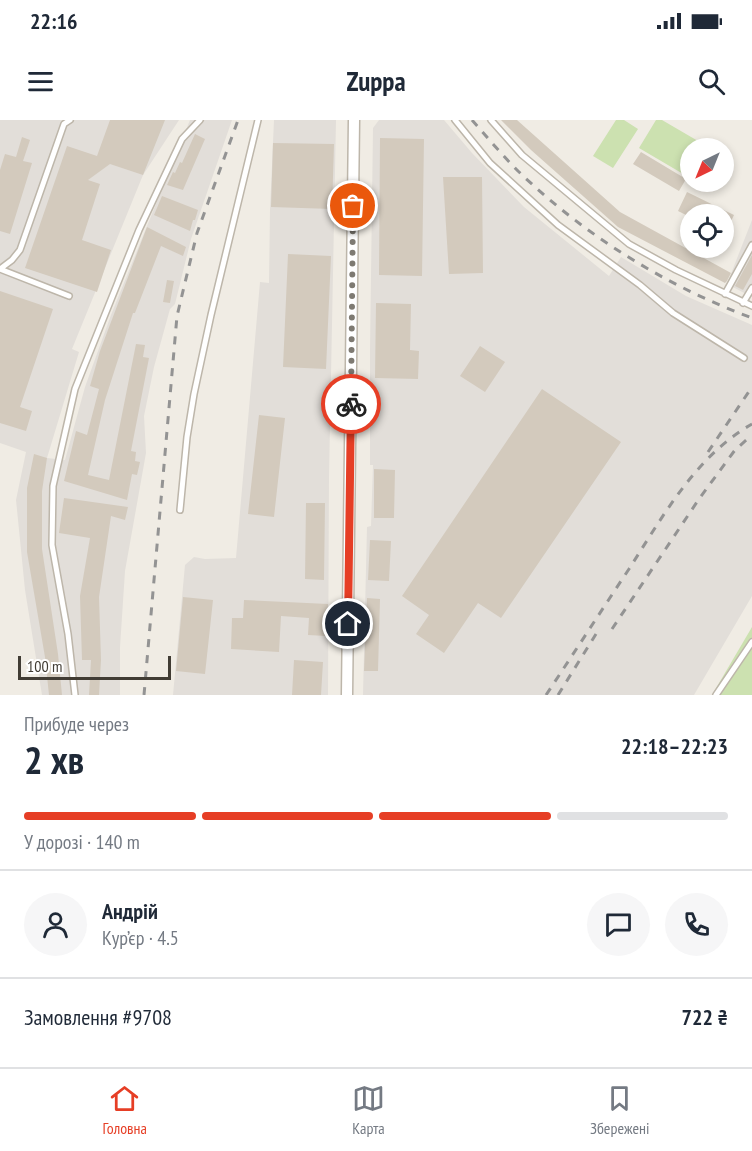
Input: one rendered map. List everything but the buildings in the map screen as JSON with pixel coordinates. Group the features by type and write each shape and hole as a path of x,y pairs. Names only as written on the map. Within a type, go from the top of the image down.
{"street":[{"path":"347,695 354,120"}],"lane":[{"path":"0,269 20,250 64,124 70,120"},
{"path":"75,695 68,634 52,544 53,486 75,388 139,230 182,139 200,120"},
{"path":"180,510 194,394 258,120"},
{"path":"455,120 490,162 558,225 640,285 673,313 744,358"},
{"path":"491,120 522,155 629,244 676,270 752,306"},
{"path":"725,294 752,245"},
{"path":"0,269 69,296"},
{"path":"743,303 752,288"},
{"path":"716,695 752,642"},
{"path":"720,688 724,695"}],"shaded area":[{"path":"0,120 179,120 143,175 72,349 79,352 47,458 65,460 85,387 111,315 190,120 232,120 191,239 175,304 170,309 154,367 144,416 146,453 125,571 120,647 120,695 42,695 25,590 16,500 26,452 0,443"},
{"path":"274,120 336,120 329,477 328,695 173,695 185,565 194,557 236,558 260,282 269,283"},
{"path":"379,120 444,120 524,207 609,276 621,257 686,296 752,325 752,596 694,695 363,695 367,527 371,526 373,465 370,465 370,350 373,128"},
{"path":"752,220 752,297 727,284"}],"green space":[{"path":"616,120 624,120 638,129 613,168 593,156"},
{"path":"656,120 662,120 693,138 680,138 680,172 639,148"},
{"path":"752,627 752,695 712,695"}],"railway":[{"path":"144,695 177,316 197,233 238,120"},
{"path":"472,120 518,171 543,194 598,237 688,291 752,318"},
{"path":"708,452 752,387"},
{"path":"546,695 682,489 714,453 752,424"},
{"path":"612,629 699,499 735,450 752,435"},
{"path":"558,695 596,634"}],"way so far":[{"path":"351,404 353,206"}],"route":[{"path":"348,624 351,404"}]}
